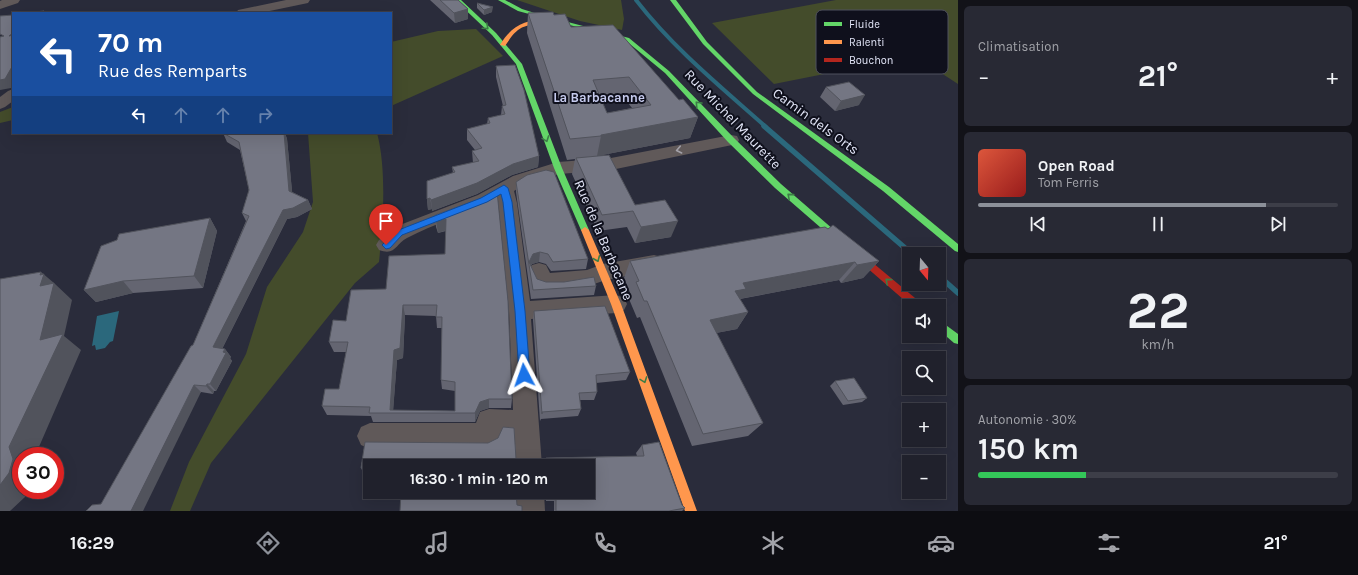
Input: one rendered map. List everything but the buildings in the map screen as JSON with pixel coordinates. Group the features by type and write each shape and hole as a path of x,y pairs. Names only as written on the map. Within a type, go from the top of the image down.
{"main road":[{"name":"Rue de la Barbacane","path":"458,0 520,64 558,168 616,304 691,511"},
{"name":"Rue Michel Maurette","path":"501,0 520,10 627,39 668,72 731,140 778,186 910,299"},
{"name":"Camin dels Orts","path":"673,0 705,43 755,94 886,189 958,248"},
{"path":"504,46 507,36 520,24 540,20 558,21"},
{"path":"946,330 958,340"}],"street":[{"path":"0,5 14,0"},
{"path":"247,12 304,0"},
{"path":"0,104 12,95"},
{"path":"386,245 399,233 484,200 518,180 558,168 611,164 731,140"},
{"path":"504,188 508,202 520,311 529,459"},
{"path":"806,234 829,229"},
{"path":"539,271 544,282 588,278 603,272 675,258"},
{"path":"520,311 616,304"},
{"path":"370,436 488,436 489,421 527,422"},
{"path":"530,499 531,511"}],"green space":[{"path":"517,0 621,0 624,19 622,30 580,21"},
{"path":"836,0 958,0 958,84 943,74 948,74 948,10 816,10 816,74 824,74 774,84 712,23"},
{"path":"476,29 503,56 392,106 392,42 438,31"},
{"path":"12,107 12,120 0,123 0,112"},
{"path":"308,134 377,134 383,180 383,214 379,262 355,283 211,463 190,511 170,511 189,462 246,354 267,287 303,232 313,202"}],"water":[{"path":"119,311 113,341 110,342 105,348 96,350 95,345 92,346 97,316"}],"waterway":[{"path":"636,0 650,18 682,51 766,127"},
{"path":"764,126 904,247"},
{"path":"946,282 958,293"}],"traffic: fast":[{"path":"458,0 494,34 519,64 558,168 585,230"},
{"path":"501,0 520,10 539,16 627,39 667,72 731,140 778,186 846,245"},
{"path":"673,0 705,43 755,93 886,189 958,249"},
{"path":"946,330 958,340"}],"traffic: slow":[{"path":"503,45 511,33 520,26 532,22 546,21"},
{"path":"585,230 616,304 691,511"}],"traffic: jam":[{"path":"846,245 910,299"}],"district":[{"name":"La Barbacanne","path":"599,97"}],"route":[{"path":"386,245 399,233 424,222 484,200 504,188 508,202 520,311 524,375"}]}
